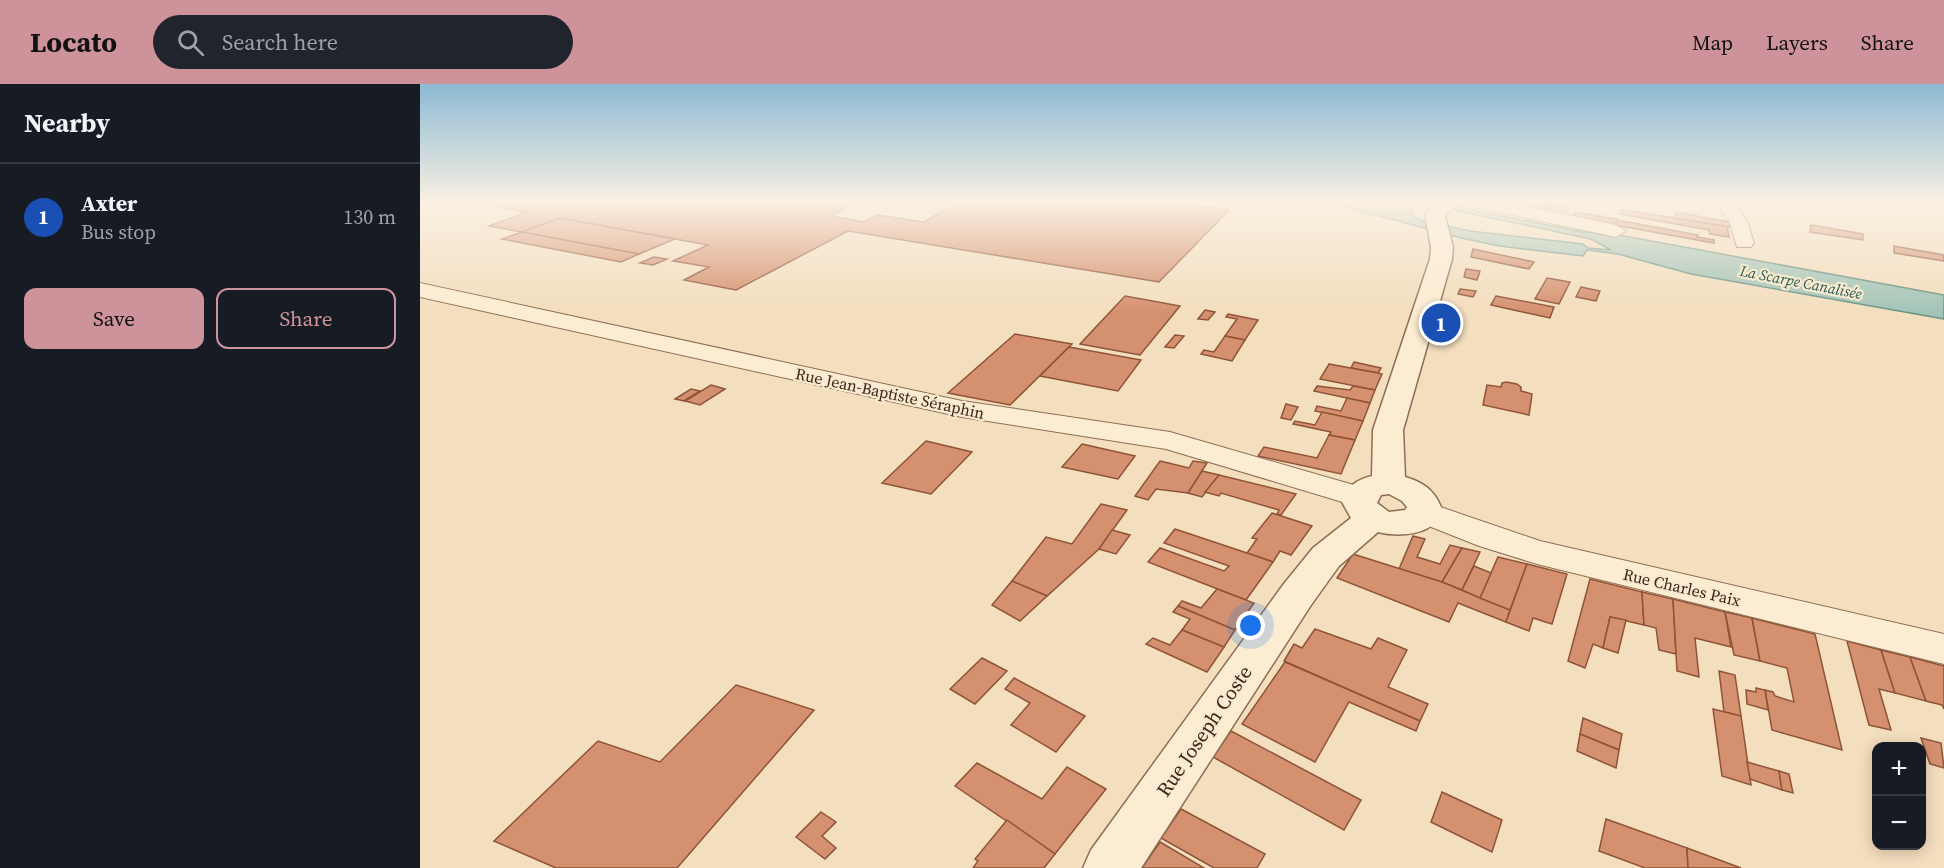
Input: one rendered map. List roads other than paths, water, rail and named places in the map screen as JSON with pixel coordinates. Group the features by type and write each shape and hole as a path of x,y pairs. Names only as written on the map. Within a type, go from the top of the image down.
{"street":[{"path":"1423,512 1414,520 1399,524 1374,500 1388,430 1441,259 1440,239"},
{"path":"1743,239 1744,243"},
{"name":"Rue Jean-Baptiste Séraphin","path":"420,290 962,409 1170,441 1374,500"},
{"name":"Rue Joseph Coste","path":"1110,868 1297,595 1374,500"},
{"name":"Rue Charles Paix","path":"1423,512 1491,538 1537,552 1944,649"}],"water":[{"name":"La Scarpe Canalisée","path":"1464,239 1536,239 1611,250 1589,239 1638,239 1944,295 1944,319 1691,274 1618,254 1587,250 1583,256 1500,246"}],"place":[{"name":"Axter","path":"1441,323"}]}
